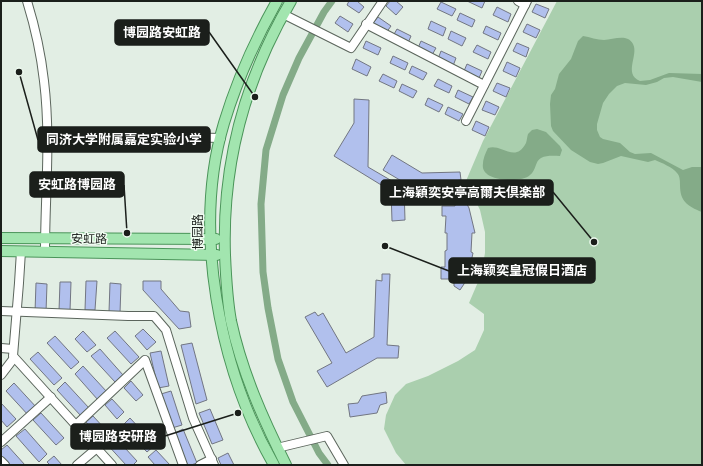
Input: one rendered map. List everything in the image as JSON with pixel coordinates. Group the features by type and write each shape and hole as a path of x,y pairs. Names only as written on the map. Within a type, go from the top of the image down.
{"main road":[{"name":"博园路","path":"274,465 263,447 250,418 230,361 221,320 211,254 210,214 215,165 224,123 254,44 277,1"},
{"path":"286,465 262,417 251,387 232,322 227,294 224,238 227,186 233,149 241,116 254,77 265,51 291,1"},
{"name":"安虹路","path":"1,238 224,238"},
{"name":"安虹路","path":"1,251 225,255"}],"street":[{"path":"27,1 37,38 44,82 48,134 45,252"},
{"path":"283,14 351,48 383,1"},
{"path":"466,121 524,2"},
{"path":"366,24 484,85"},
{"path":"48,134 221,138"},
{"path":"21,251 13,356 112,465"},
{"path":"1,311 154,316 166,330 193,418 213,462 200,465"},
{"path":"1,348 14,348"},
{"path":"1,375 14,358"},
{"path":"76,425 145,360 183,465"},
{"path":"1,442 50,397"},
{"path":"277,448 327,436 344,465"},
{"path":"77,465 97,448"},
{"path":"1,460 5,465"}],"shaded area":[{"path":"557,1 702,1 702,465 406,465 396,453 384,429 386,415 395,395 406,384 428,376 458,361 475,350 484,330 484,314 469,303 481,275 485,253 485,232 480,210 466,181 483,141"},
{"path":"583,36 599,40 624,38 630,41 634,48 633,74 635,78 640,81 650,80 669,73 702,74 702,82 673,77 664,78 646,85 625,83 617,86 603,103 597,124 597,130 600,137 603,139 620,143 630,152 635,154 651,153 683,170 692,167 702,167 702,212 692,208 685,202 680,191 679,176 667,165 655,160 648,162 621,156 598,164 590,162 571,150 553,131 551,126 551,95 555,89 559,74 571,59 578,41"},
{"path":"537,129 546,132 560,146 562,150 560,156 548,156 539,159 532,173 526,178 505,180 490,176 486,173 483,168 483,163 488,148 493,147 508,152 517,152 522,149 526,143 528,134 532,130"}],"building":[{"path":"349,1 357,1 364,7 359,13 347,5"},
{"path":"390,1 396,1 403,7 396,15 386,6"},
{"path":"467,1 485,1 482,8"},
{"path":"441,2 456,9 452,16 437,9"},
{"path":"536,4 549,9 545,18 532,12"},
{"path":"497,7 511,14 508,22 493,15"},
{"path":"460,13 475,20 472,27 457,20"},
{"path":"340,16 353,24 348,32 335,23"},
{"path":"378,17 391,26 386,33 373,23"},
{"path":"431,21 446,28 443,36 428,29"},
{"path":"527,24 540,30 536,38 523,32"},
{"path":"486,26 501,33 498,40 483,33"},
{"path":"397,29 411,36 408,43 393,36"},
{"path":"451,31 466,38 462,46 448,39"},
{"path":"366,41 381,48 378,55 363,48"},
{"path":"421,41 436,48 432,55 418,48"},
{"path":"517,43 529,48 526,57 513,51"},
{"path":"477,45 491,52 488,59 473,52"},
{"path":"441,51 456,58 453,66 438,59"},
{"path":"393,56 408,63 405,70 390,63"},
{"path":"356,59 371,67 367,76 352,69"},
{"path":"507,62 520,68 516,77 503,71"},
{"path":"467,64 482,71 479,78 464,71"},
{"path":"412,66 427,73 423,80 409,73"},
{"path":"383,74 397,81 394,88 379,81"},
{"path":"438,79 452,86 449,93 434,86"},
{"path":"497,83 510,88 506,97 493,91"},
{"path":"402,84 417,91 413,98 399,91"},
{"path":"458,90 473,97 469,104 455,97"},
{"path":"428,98 443,105 439,112 425,105"},
{"path":"354,99 369,100 368,167 404,188 405,220 392,221 391,191 334,156 354,123"},
{"path":"486,101 499,107 495,115 482,110"},
{"path":"448,107 463,114 459,121 445,114"},
{"path":"476,121 489,127 485,136 472,130"},
{"path":"392,155 422,173 460,172 461,180 454,181 455,187 415,189 383,170"},
{"path":"462,195 469,208 475,233 472,233 471,252 473,253 470,267 464,284 460,290 454,286 454,279 441,279 441,267 445,267 445,251 447,250 447,233 445,233 446,216 442,216 442,206 455,206 455,199"},
{"path":"382,274 390,274 387,345 399,346 398,358 377,358 327,387 317,371 332,363 305,317 315,312 318,316 323,313 346,353 374,337 376,280 382,281"},
{"path":"86,281 97,281 95,310 85,310"},
{"path":"143,281 161,281 161,289 180,311 189,312 191,327 179,329 143,290"},
{"path":"60,282 71,282 70,311 59,311"},
{"path":"36,283 47,284 46,312 35,312"},
{"path":"110,283 121,284 120,313 109,312"},
{"path":"143,329 156,342 147,350 135,336"},
{"path":"83,331 96,345 87,352 75,339"},
{"path":"115,331 139,357 131,364 107,338"},
{"path":"55,336 79,362 71,369 47,343"},
{"path":"192,343 207,400 196,404 181,345"},
{"path":"100,349 123,375 115,382 91,356"},
{"path":"161,351 169,386 158,388 150,353"},
{"path":"38,352 62,378 54,385 30,359"},
{"path":"83,366 107,392 98,400 75,374"},
{"path":"131,381 143,395 136,401 124,388"},
{"path":"65,382 89,408 81,416 57,390"},
{"path":"14,383 37,408 29,416 6,391"},
{"path":"171,391 182,425 172,428 161,394"},
{"path":"386,392 387,403 380,405 377,413 350,417 348,404 358,403 362,396"},
{"path":"112,399 124,412 117,419 105,405"},
{"path":"1,403 16,419 7,427 1,420"},
{"path":"210,409 223,440 212,444 199,413"},
{"path":"41,413 64,438 56,445 33,420"},
{"path":"93,416 105,429 98,436 86,422"},
{"path":"130,418 155,445 147,452 122,426"},
{"path":"25,429 47,454 39,462 16,436"},
{"path":"183,429 197,463 191,465 187,465 173,434"},
{"path":"113,435 137,461 133,465 126,465 105,442"},
{"path":"7,445 25,465 10,465 1,455 1,450"},
{"path":"156,450 170,465 155,465 148,457"},
{"path":"228,453 234,465 221,465 218,458"},
{"path":"54,456 62,465 50,465 47,462"}],"waterway":[{"path":"328,465 319,453 293,402 278,359 263,272 261,204 266,150 283,95 299,58 324,12 332,1"}],"place":[{"name":"同济大学附属嘉定实验小学","path":"19,72"},
{"name":"博园路安虹路","path":"255,97"},
{"name":"安虹路博园路","path":"127,233"},
{"name":"上海穎奕安亭高爾夫倶楽部","path":"594,242"},
{"name":"上海颖奕皇冠假日酒店","path":"385,246"},
{"name":"博园路安研路","path":"238,413"}]}
